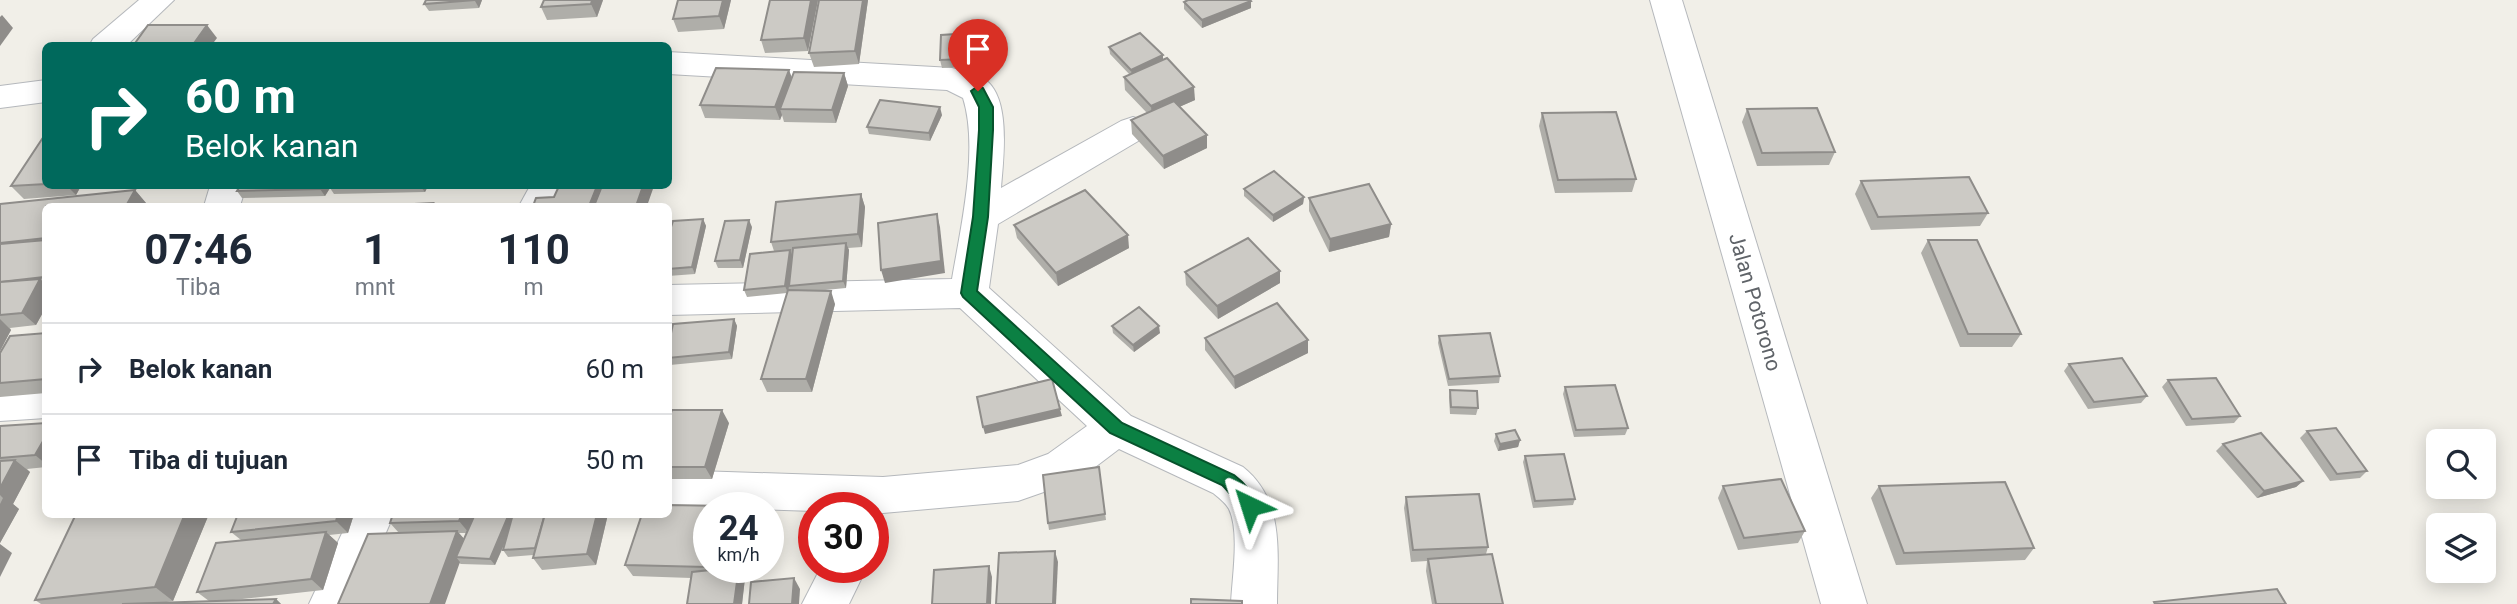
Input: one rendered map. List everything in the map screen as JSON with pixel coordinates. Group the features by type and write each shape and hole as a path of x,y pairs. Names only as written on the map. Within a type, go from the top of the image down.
{"street":[{"path":"110,42 158,0"},
{"name":"Jalan Potorono","path":"1666,0 1844,604"},
{"path":"672,63 951,79 978,91 986,107 980,217 969,293"},
{"path":"0,96 42,89"},
{"path":"980,217 1133,129"},
{"path":"672,300 969,293 1116,428 1228,480 1241,490 1250,506 1254,525 1254,604"},
{"path":"0,404 42,401"},
{"path":"889,502 1040,478 1063,467 1116,428"},
{"path":"672,488 798,498"},
{"path":"332,604 371,518"},
{"path":"825,604 836,583"}],"building":[{"path":"426,0 475,0 424,4"},
{"path":"544,0 592,0 591,4 541,7"},
{"path":"678,0 723,0 719,16 673,19"},
{"path":"770,0 811,0 804,38 761,40"},
{"path":"819,0 863,0 855,51 809,53"},
{"path":"1251,1 1202,20 1184,2"},
{"path":"148,25 207,25 195,42 136,42"},
{"path":"988,32 987,58 940,60 941,35"},
{"path":"1140,33 1163,55 1131,70 1109,47"},
{"path":"1167,58 1194,87 1151,106 1124,77"},
{"path":"716,68 789,70 775,107 700,105"},
{"path":"794,72 844,73 832,110 780,109"},
{"path":"880,100 940,107 929,133 867,127"},
{"path":"1174,101 1207,135 1163,156 1131,120"},
{"path":"1817,108 1835,152 1762,153 1747,109"},
{"path":"1616,112 1636,179 1558,180 1542,113"},
{"path":"42,139 42,184 11,186"},
{"path":"1274,171 1304,197 1273,215 1244,189"},
{"path":"1969,177 1988,213 1878,217 1861,181"},
{"path":"1369,184 1391,224 1330,239 1309,198"},
{"path":"238,189 320,189 237,191"},
{"path":"558,189 596,189 590,203 534,203 536,198 554,197"},
{"path":"601,189 642,189 637,203 595,203"},
{"path":"135,190 128,203 42,203 42,238 0,243 0,204"},
{"path":"1085,190 1128,235 1056,273 1014,225"},
{"path":"861,194 858,234 771,242 776,202"},
{"path":"937,214 941,261 881,270 878,223"},
{"path":"703,219 692,267 672,269 673,221"},
{"path":"749,220 740,260 715,261 725,221"},
{"path":"1248,238 1280,271 1217,306 1185,272"},
{"path":"42,240 42,277 0,282 0,244"},
{"path":"1928,240 1977,240 2021,334 1968,334"},
{"path":"846,243 843,281 789,286 793,248"},
{"path":"790,250 785,286 744,290 750,254"},
{"path":"40,279 22,313 0,315 0,282"},
{"path":"788,290 831,291 806,379 761,379"},
{"path":"1277,303 1308,340 1234,377 1205,338"},
{"path":"1139,307 1159,326 1133,345 1112,326"},
{"path":"734,319 729,352 672,358 673,324"},
{"path":"42,333 42,379 0,383 0,353 10,336"},
{"path":"1490,333 1500,376 1449,379 1439,336"},
{"path":"2122,358 2147,396 2094,402 2069,364"},
{"path":"2216,378 2240,416 2192,419 2168,380"},
{"path":"1052,379 1060,409 983,427 977,397"},
{"path":"1615,385 1628,428 1576,430 1565,387"},
{"path":"1450,390 1477,391 1478,408 1451,407"},
{"path":"672,410 722,410 705,467 672,467"},
{"path":"42,423 42,443 35,455 0,458 0,426"},
{"path":"2336,428 2367,471 2337,474 2307,431"},
{"path":"1515,430 1520,440 1500,444 1496,434"},
{"path":"2261,433 2303,481 2264,491 2223,444"},
{"path":"1564,454 1575,499 1535,501 1525,456"},
{"path":"15,460 0,488 0,461"},
{"path":"1099,467 1105,514 1048,523 1043,475"},
{"path":"1781,479 1805,531 1744,538 1723,486"},
{"path":"2005,482 2034,548 1904,553 1879,486"},
{"path":"1479,494 1488,547 1413,550 1406,497"},
{"path":"672,505 693,505 693,567 625,565 641,518 672,518"},
{"path":"74,518 183,518 155,587 35,600"},
{"path":"236,518 337,518 336,521 231,532"},
{"path":"392,518 460,518 459,521 390,523"},
{"path":"473,518 507,518 490,559 456,557"},
{"path":"512,518 544,518 535,548 503,550"},
{"path":"544,518 596,518 587,554 533,558"},
{"path":"457,531 430,604 338,604 368,534"},
{"path":"326,532 311,579 197,592 216,543"},
{"path":"1055,551 1053,604 996,604 999,553"},
{"path":"1492,554 1503,604 1436,604 1428,559"},
{"path":"989,566 987,604 932,604 934,570"},
{"path":"692,572 693,583 737,583 734,604 687,604"},
{"path":"794,578 792,604 749,604 751,583 784,583 784,579"},
{"path":"2277,589 2286,604 2154,602"},
{"path":"276,599 273,604 122,604"},
{"path":"1191,599 1242,601 1242,604 1191,604"}],"route":[{"path":"978,91 986,107 986,130 980,217 969,293 1116,428 1228,480 1241,490 1250,506"}]}
